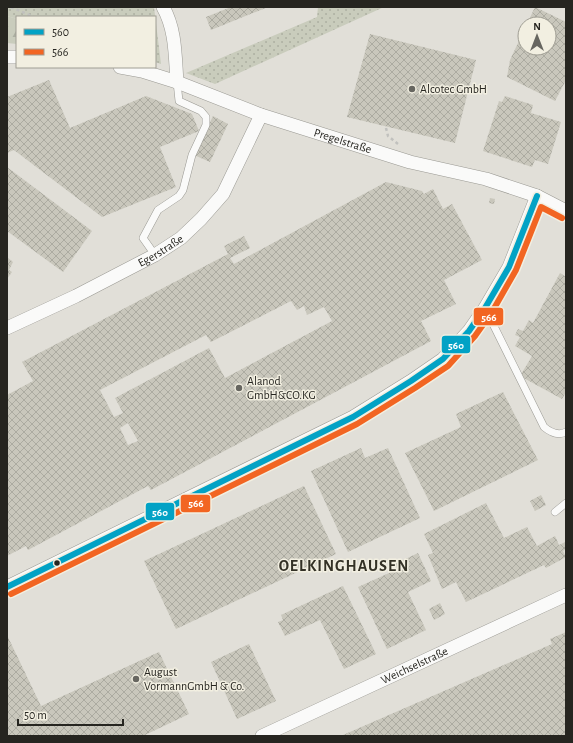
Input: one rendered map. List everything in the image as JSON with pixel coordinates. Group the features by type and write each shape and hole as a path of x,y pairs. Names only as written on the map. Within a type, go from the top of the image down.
{"street":[{"path":"163,7 172,28 177,82"},
{"name":"Pregelstraße","path":"126,68 142,71 177,82 261,115 410,162 486,179 537,196 566,211"},
{"name":"Egerstraße","path":"7,328 76,296 155,255 181,238 201,219 223,194 261,115"},
{"path":"7,587 353,417 443,359 469,331 486,308 509,266 537,196"},
{"name":"Weichselstraße","path":"262,736 566,595"}],"lane":[{"path":"155,255 143,238 158,210 179,196 183,190 192,155 207,120 201,111 179,102 177,82"},
{"path":"486,308 544,427 552,433 562,434 566,432"},
{"path":"555,512 566,503"}],"path":[{"path":"10,7 32,16"},
{"path":"386,128 388,136"}],"green space":[{"path":"7,7 154,7 155,16 16,16 16,19 7,16"},
{"path":"318,7 384,7 215,84 186,73 317,17"},
{"path":"7,16 16,19 16,44 7,43"},
{"path":"156,23 161,64 156,62"}],"building":[{"path":"231,7 268,7 211,30 206,17"},
{"path":"535,7 554,16 531,16"},
{"path":"557,18 566,22 566,83 565,82 555,101 507,77 510,60 517,45 517,56 557,56"},
{"name":"Alcotec GmbH","path":"370,34 476,60 455,143 347,117"},
{"path":"49,80 70,128 146,96 192,114 199,131 160,147 176,187 102,217 14,150 7,153 7,97"},
{"path":"505,96 533,105 531,113 561,122 548,164 535,160 532,167 483,151 499,101 502,102"},
{"path":"213,116 228,124 210,162 194,155"},
{"path":"7,167 92,231 63,272 7,231"},
{"path":"386,182 422,191 424,194 433,189 443,209 452,204 482,260 444,280 456,304 421,321 431,341 151,490 148,486 28,550 26,546 7,556 7,395 33,381 22,362 228,254 224,246 244,236 250,248 230,258 234,264","holes":["291,301 297,310 304,306 307,315 324,307 332,321 225,378 209,348 115,398 123,413 114,417 100,390 206,335 211,342","128,423 138,441 128,445 120,428"]},
{"path":"490,198 495,199 494,204 489,203"},
{"path":"7,257 13,262 9,270 12,272 7,279"},
{"path":"560,273 566,277 566,392 562,399 520,376 532,356 515,346 520,337 515,335 518,329 523,331 529,320 533,323"},
{"path":"503,392 538,460 434,511 405,453 461,427 456,414"},
{"path":"361,448 365,458 388,448 420,518 348,552 311,471"},
{"path":"304,486 336,554 176,629 144,561"},
{"path":"541,495 546,505 535,511 530,501"},
{"path":"486,503 504,538 527,527 537,546 555,536 559,545 565,542 566,549 563,551 566,557 546,568 544,565 466,602 456,582 442,589 428,555 433,553 424,534"},
{"path":"418,553 431,581 408,592 426,630 387,649 358,587 398,569 395,564"},
{"path":"343,586 376,654 344,669 320,620 285,636 278,622 283,620 281,615"},
{"path":"440,603 445,614 434,620 429,609"},
{"path":"566,632 566,736 343,735 552,644 550,639"},
{"name":"August VormannGmbH & Co.","path":"7,635 41,706 159,652 189,714 145,735 146,736 7,736"},
{"path":"249,644 276,701 237,719 211,662"}],"transit line":[{"name":"560","path":"7,587 353,417 443,359 469,331 485,308 509,267 537,196"},
{"name":"566","path":"11,594 357,424 448,366 475,336 492,312 516,270 541,207 562,218"}],"place":[{"name":"Alcotec GmbH","path":"412,89"},
{"name":"Alanod GmbH&CO.KG","path":"239,388"},
{"name":"August VormannGmbH & Co.","path":"136,679"}],"district":[{"name":"OELKINGHAUSEN","path":"344,566"}]}
